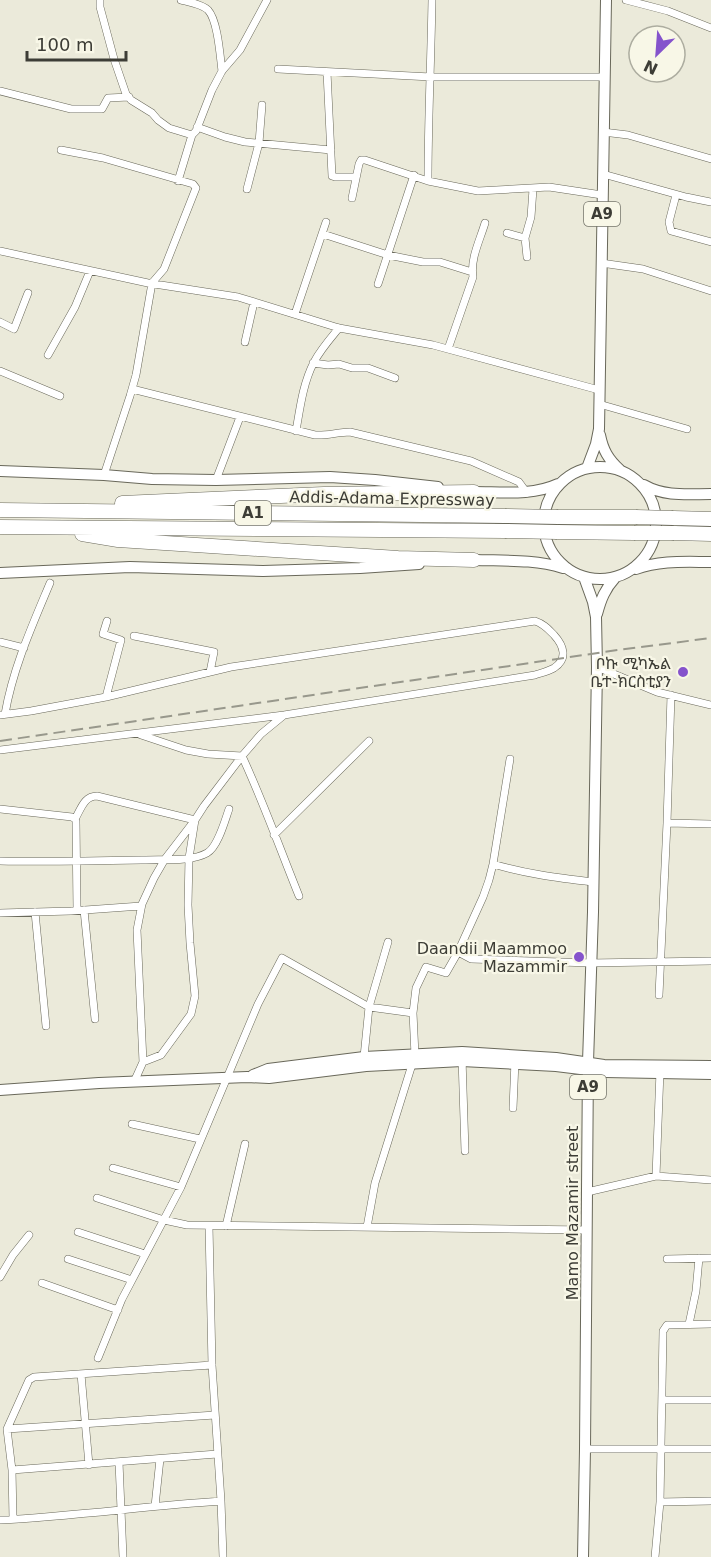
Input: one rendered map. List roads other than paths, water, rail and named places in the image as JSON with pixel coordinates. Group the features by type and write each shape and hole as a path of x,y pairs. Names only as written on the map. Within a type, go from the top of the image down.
{"highway":[{"path":"40,510 209,498 474,492"},
{"name":"Addis-Adama Expressway","path":"0,510 711,519"},
{"name":"Addis-Adama Expressway","path":"0,527 711,534"},
{"path":"42,527 118,540 398,558 474,560"}],"main road":[{"name":"A9","path":"587,468 599,429 606,0"},
{"name":"A9","path":"599,429 605,453 621,470"},
{"path":"568,570 555,558 546,542 543,524 545,506 553,490 576,471 604,466 621,470 654,491 673,494 711,494"},
{"path":"0,471 152,479 330,477 474,492 527,493 546,490 559,484"},
{"path":"628,572 639,564 650,550 656,532 656,514 653,505 639,482"},
{"path":"0,573 130,567 263,571 360,568 474,560 547,563 584,577 599,579 615,578 647,565 671,562 711,562"},
{"name":"A9","path":"584,577 596,617"},
{"name":"A9","path":"596,617 605,589 615,578"},
{"name":"Mamo Mazamir street","path":"583,1557 596,617"},
{"path":"247,1077 268,1069 364,1057 414,1059 462,1057 515,1060 556,1058 588,1066 604,1065 711,1074"},
{"path":"0,1090 134,1082 269,1078 414,1059"},
{"path":"660,1070 711,1066"}],"street":[{"path":"100,0 114,58 126,94 169,128 192,135"},
{"path":"181,0 208,10 218,38 222,71"},
{"path":"178,181 192,135 212,90 222,71 240,50 267,0"},
{"path":"428,181 432,0"},
{"path":"626,0 668,11 711,28"},
{"path":"278,69 431,77 604,77"},
{"path":"327,72 332,176 356,177"},
{"path":"0,90 71,109 102,109 108,98 129,98"},
{"path":"247,189 259,143 262,105"},
{"path":"197,127 245,142 332,150"},
{"path":"603,132 628,135 711,159"},
{"path":"61,150 103,158 193,184 196,188 164,269 152,283 132,389 104,475"},
{"path":"352,198 361,160 428,181 478,191 549,187 602,195"},
{"path":"603,174 676,195 711,202"},
{"path":"378,285 414,175"},
{"path":"527,257 525,238 531,217 533,189"},
{"path":"676,195 669,222 671,231 711,242"},
{"path":"295,314 326,222"},
{"path":"448,349 473,277 473,259 485,223"},
{"path":"507,233 525,238"},
{"path":"323,234 388,255 423,262 440,262 472,272"},
{"path":"0,251 152,283 238,297 339,328 433,345 599,390"},
{"path":"601,263 643,269 711,291"},
{"path":"48,355 75,308 90,271"},
{"path":"0,322 14,329 28,293"},
{"path":"245,342 255,302"},
{"path":"296,431 303,393 313,363 339,328"},
{"path":"313,363 368,368 395,378"},
{"path":"0,371 60,396"},
{"path":"132,389 296,431 328,436 337,432 350,432 471,461 519,482 527,493"},
{"path":"599,404 687,429"},
{"path":"216,480 240,417"},
{"path":"0,750 284,714 535,675 554,668 562,659 563,652 561,643 543,623 535,621 231,667 106,697 2,715 24,648 50,583"},
{"path":"106,697 121,640 103,634 107,621"},
{"path":"134,636 214,652 210,672"},
{"path":"0,642 24,648"},
{"path":"597,667 657,692 711,705"},
{"path":"659,995 668,823 671,695"},
{"path":"134,1082 143,1062 137,930 141,906 165,859 204,806 261,734 284,714"},
{"path":"136,734 186,750 242,756"},
{"path":"274,835 369,741"},
{"path":"242,756 255,782 299,896"},
{"path":"367,1227 375,1183 414,1059 413,1013 416,988 426,967 446,973 483,897 493,864 510,759"},
{"path":"95,1019 80,910 75,819 87,798 91,796 195,820"},
{"path":"0,809 75,819"},
{"path":"0,861 77,862 189,858 209,852 216,842 229,809"},
{"path":"143,1062 161,1055 190,1014 195,996 188,905 189,858 195,820"},
{"path":"668,823 711,824"},
{"path":"493,864 515,871 593,882"},
{"path":"0,913 141,906"},
{"path":"35,912 46,1026"},
{"path":"364,1057 369,1007 388,942"},
{"path":"458,952 471,959 591,963 711,961"},
{"path":"98,1358 132,1280 181,1187 258,1004 282,958 369,1007 413,1013"},
{"path":"462,1057 465,1151"},
{"path":"513,1108 515,1060"},
{"path":"656,1176 660,1070"},
{"path":"132,1124 200,1139"},
{"path":"225,1226 245,1144"},
{"path":"113,1168 181,1187"},
{"path":"587,1192 656,1176 711,1180"},
{"path":"97,1198 164,1220 187,1225 587,1230"},
{"path":"209,1226 212,1365 223,1557"},
{"path":"78,1232 145,1254"},
{"path":"0,1277 13,1255 29,1235"},
{"path":"689,1324 696,1291 699,1258"},
{"path":"667,1259 711,1258"},
{"path":"68,1259 132,1280"},
{"path":"42,1283 118,1310"},
{"path":"654,1557 660,1502 664,1328 667,1325 711,1324"},
{"path":"13,1519 8,1429 29,1380 34,1377 212,1365"},
{"path":"81,1374 89,1465"},
{"path":"662,1400 711,1400"},
{"path":"8,1429 215,1415"},
{"path":"585,1449 711,1449"},
{"path":"12,1470 217,1454"},
{"path":"155,1506 160,1459"},
{"path":"119,1462 123,1557"},
{"path":"0,1520 221,1501"},
{"path":"660,1502 711,1501"}],"railway":[{"path":"0,741 711,638"}],"place":[{"name":"ቦኩ ሚካኤል ቤተ-ክርስቲያን","path":"683,672"},
{"name":"Daandii Maammoo Mazammir","path":"579,957"}]}
